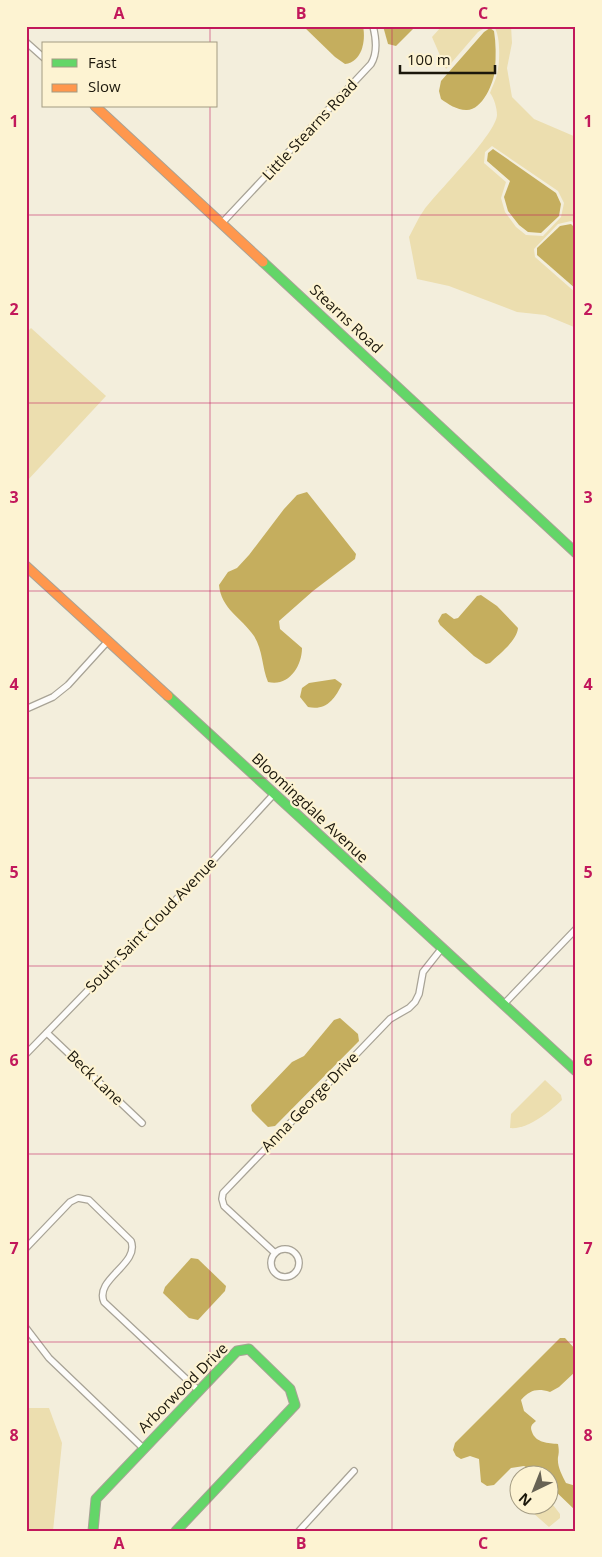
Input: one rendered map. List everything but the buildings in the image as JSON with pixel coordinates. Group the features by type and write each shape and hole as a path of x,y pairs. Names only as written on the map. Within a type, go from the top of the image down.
{"street":[{"name":"Little Stearns Road","path":"222,223 371,64 375,55 376,45 373,26"},
{"path":"26,42 42,56"},
{"name":"Stearns Road","path":"98,108 576,553"},
{"name":"Bloomingdale Avenue","path":"26,566 576,1071"},
{"path":"26,709 52,696 68,685 108,641"},
{"name":"South Saint Cloud Avenue","path":"26,1054 195,880 274,794"},
{"path":"503,1005 576,929"},
{"name":"Anna George Drive","path":"275,1253 224,1206 223,1193 390,1019 409,1008 415,1002 419,994 423,972 432,958 442,948"},
{"name":"Beck Lane","path":"47,1033 142,1123"},
{"path":"561,1059 576,1077"},
{"path":"26,1248 70,1202 78,1198 89,1200 131,1241 132,1245 131,1255 103,1289 102,1296 104,1302 198,1390"},
{"path":"284,1248 294,1252 300,1261 297,1271 288,1277 278,1275 273,1270 271,1263 275,1253 284,1248"},
{"path":"26,1328 49,1358 143,1448"},
{"name":"Arborwood Drive","path":"93,1531 96,1499 237,1351 249,1349 290,1389 295,1404 176,1531"},
{"path":"299,1531 354,1471"}],"shaded area":[{"path":"303,26 363,26 362,50 355,59 345,64 335,57"},
{"path":"383,26 416,26 396,46 388,44"},
{"path":"442,26 488,26 478,32 446,69 432,37"},
{"path":"493,26 511,26 512,43 507,68 512,97 534,119 576,137 576,225 571,221 558,224 534,249 535,257 576,293 576,329 545,315 517,312 449,286 417,279 409,237 424,210 487,135 497,115 495,103 490,93 499,63 499,41 496,29","holes":["492,146 558,191 564,203 561,217 543,236 526,235 516,227 505,212 501,198 506,182 484,163 485,152"]},
{"path":"490,28 494,31 496,55 494,75 490,88 482,101 472,109 463,110 456,108 441,99 439,91 441,81 484,32"},
{"path":"493,149 556,193 561,204 559,216 541,233 528,232 519,225 508,211 504,197 510,181 487,161 488,153"},
{"path":"571,224 576,229 576,289 537,255 537,248 560,226"},
{"path":"31,328 106,396 26,482 26,333"},
{"path":"307,492 356,554 355,559 313,591 279,621 280,629 302,648 300,662 288,678 275,683 268,682 257,641 228,607 219,585 228,572 237,568 249,555 297,495"},
{"path":"481,595 497,606 518,628 517,633 507,647 490,663 486,664 474,656 438,621 442,614 446,613 454,619 458,618 477,596"},
{"path":"335,679 342,684 329,703 320,707 308,707 300,697 302,688 309,683"},
{"path":"340,1018 358,1034 359,1041 275,1126 268,1127 252,1111 251,1105 292,1062 304,1056 334,1020"},
{"path":"545,1080 561,1095 562,1100 531,1123 517,1128 510,1128 511,1114"},
{"path":"191,1258 198,1259 226,1286 225,1291 198,1320 189,1318 163,1293 165,1287"},
{"path":"560,1338 565,1338 576,1350 576,1371 559,1387 550,1392 534,1391 521,1400 524,1411 536,1421 531,1427 534,1436 543,1442 558,1444 558,1464 510,1464 510,1469 494,1485 487,1486 481,1482 479,1459 470,1456 461,1459 456,1456 453,1450 455,1443"},
{"path":"26,1408 49,1408 62,1443 53,1531 26,1531"},
{"path":"560,1471 566,1483 576,1486 576,1511 560,1496"},
{"path":"534,1514 560,1514 560,1518 549,1527"}],"traffic: fast":[{"path":"263,262 576,553"},
{"path":"168,696 576,1071"},
{"path":"93,1531 96,1499 237,1351 249,1349 290,1389 295,1405 176,1531"}],"traffic: slow":[{"path":"97,108 263,262"},
{"path":"26,566 168,696"}]}
